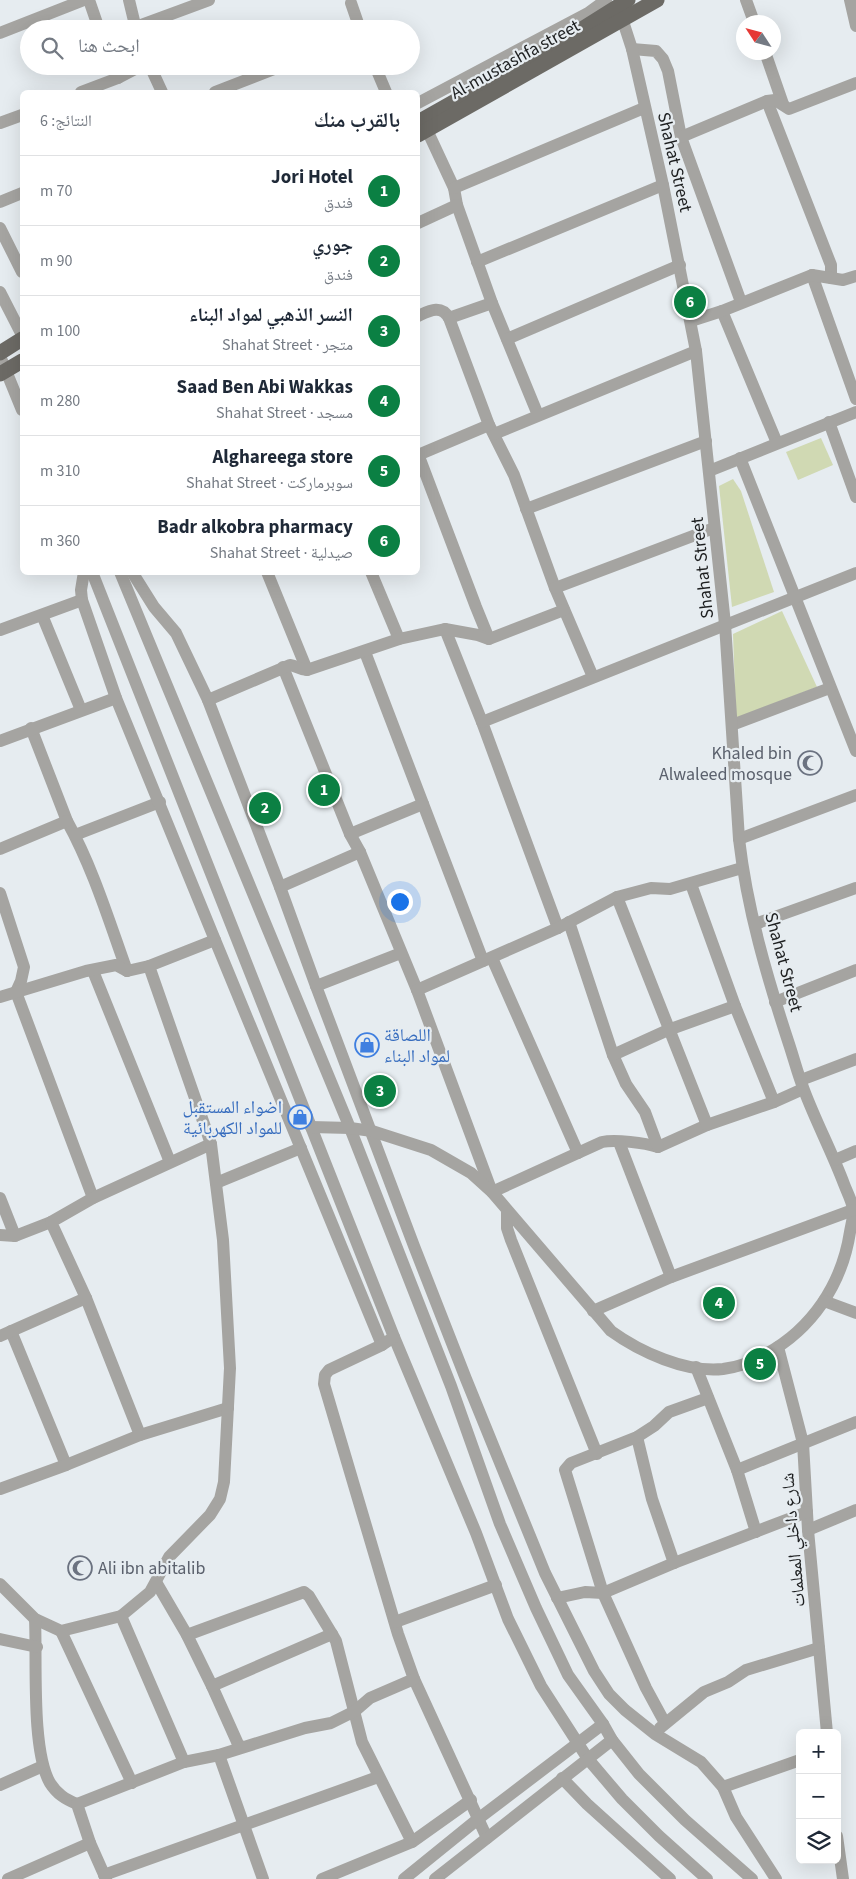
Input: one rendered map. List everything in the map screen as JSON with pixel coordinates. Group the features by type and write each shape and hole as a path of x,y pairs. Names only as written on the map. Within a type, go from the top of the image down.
{"main road":[{"name":"Al-mustashfa street","path":"421,129 622,21 657,0"},
{"name":"Al-mustashfa street","path":"421,129 569,36 617,2"},
{"path":"0,354 20,339"},
{"path":"3,372 20,362"}],"street":[{"path":"33,20 84,0"},
{"path":"89,0 96,20"},
{"path":"129,0 134,20"},
{"path":"157,20 209,0"},
{"path":"746,0 751,15"},
{"path":"850,0 856,26"},
{"path":"352,1 357,20"},
{"path":"420,102 588,13 617,2"},
{"name":"Shahat Street","path":"311,1127 350,1128 372,1131 431,1150 471,1173 492,1192 506,1211 611,1331 626,1342 664,1359 696,1367 723,1369 751,1362 778,1348 805,1325 824,1301 841,1268 848,1242 853,1210 835,1160 802,1084 775,1002 742,868 725,624 696,351 663,185 632,49 617,2"},
{"path":"0,33 20,25"},
{"path":"632,49 656,51 663,59 668,71 682,137 741,302"},
{"path":"767,60 784,108 789,109 856,83"},
{"path":"84,90 110,75"},
{"path":"154,75 161,90"},
{"path":"220,90 259,75"},
{"path":"379,75 385,90"},
{"path":"682,137 767,101 775,100 783,104"},
{"path":"767,101 830,265 831,278"},
{"path":"454,188 644,108"},
{"path":"0,123 20,116"},
{"path":"421,129 454,188 457,205 492,303 538,415"},
{"path":"477,262 663,185"},
{"path":"0,202 20,194"},
{"path":"420,222 457,205"},
{"path":"0,228 20,268"},
{"path":"507,339 680,265"},
{"path":"812,275 856,399"},
{"path":"691,321 722,311 812,275 843,280 856,276"},
{"path":"0,292 20,333"},
{"path":"450,318 492,303"},
{"path":"420,315 438,309 444,311 450,318 492,430 514,475 555,588 593,677"},
{"path":"722,311 777,443"},
{"path":"420,453 538,415 696,351"},
{"path":"0,354 3,372 20,406"},
{"path":"709,471 856,412"},
{"path":"829,422 856,497"},
{"path":"526,509 706,441"},
{"path":"740,458 830,688 852,730 856,751"},
{"path":"420,459 489,639"},
{"path":"555,588 714,528"},
{"path":"482,722 856,573"},
{"path":"84,575 81,590 82,600 116,698 382,1345"},
{"path":"93,575 394,1337 476,1533 508,1619 541,1686 588,1759 634,1812 707,1879"},
{"path":"121,575 350,1128 451,1386 500,1524 536,1608 568,1675 603,1724 612,1740 640,1774 663,1799 752,1879"},
{"path":"134,575 154,608 176,633 208,700 466,1379 557,1598 594,1671 609,1694 625,1710 655,1734 701,1762 724,1787 736,1817 776,1879"},
{"path":"268,575 307,670"},
{"path":"372,575 399,640"},
{"path":"0,630 82,600"},
{"path":"208,700 290,665 300,670 307,670 399,640 445,629 489,639 564,610"},
{"path":"42,615 81,710"},
{"path":"445,629 613,1055 626,1084 644,1112 658,1147"},
{"path":"365,652 423,804 487,959 578,1153"},
{"path":"283,667 350,834 360,852 417,990 492,1192 602,1142 612,1140 646,1143 658,1147 707,1125 774,1102 802,1084 856,1059"},
{"path":"732,725 830,688"},
{"path":"0,741 116,698"},
{"path":"31,728 67,821 75,835 127,971"},
{"path":"739,839 856,795"},
{"path":"75,835 160,802"},
{"path":"350,834 423,804"},
{"path":"0,849 67,821"},
{"path":"280,887 360,852"},
{"path":"417,990 563,925 617,897 652,888 670,889 742,868"},
{"path":"691,884 735,1006 774,1102"},
{"path":"755,924 856,888"},
{"path":"0,893 24,967 16,992 94,1198"},
{"path":"617,897 707,1125"},
{"path":"0,997 116,965 127,971 149,966 215,940"},
{"path":"316,986 401,953"},
{"path":"0,1584 36,1619 62,1631 121,1616 150,1592 169,1557 210,1516 220,1498 224,1482 230,1368 223,1240 211,1144 149,966"},
{"path":"775,1002 856,970"},
{"path":"93,971 170,1162"},
{"path":"613,1055 668,1030 735,1006"},
{"path":"619,1142 671,1277"},
{"path":"0,1235 14,1236 51,1222 94,1198 211,1144"},
{"path":"216,1183 301,1148"},
{"path":"835,1160 856,1151"},
{"path":"0,1198 14,1236"},
{"path":"593,1311 671,1277 853,1210"},
{"path":"506,1211 511,1240 597,1454"},
{"path":"51,1222 86,1298 140,1435"},
{"path":"66,1465 5,1333 86,1298"},
{"path":"824,1301 856,1314"},
{"path":"394,1337 382,1345 328,1370 325,1375 324,1384 398,1634 414,1680 487,1838"},
{"name":"شارع داخلي المعلمات","path":"778,1348 803,1443 808,1530 827,1729"},
{"path":"696,1367 737,1470 756,1532"},
{"path":"451,1386 466,1379"},
{"path":"665,1723 646,1688 603,1593 566,1470 571,1463 636,1437 654,1426 668,1412 708,1398"},
{"path":"0,1488 66,1465 140,1435 228,1408"},
{"path":"737,1470 856,1422"},
{"path":"636,1437 652,1499 674,1563"},
{"path":"808,1530 856,1510"},
{"path":"557,1598 585,1592 603,1593 674,1563 807,1512"},
{"path":"156,1582 187,1635 238,1744 242,1747"},
{"path":"395,1622 496,1585"},
{"path":"187,1635 304,1592 309,1596 336,1641 362,1742 412,1842"},
{"path":"121,1616 184,1762"},
{"path":"36,1619 36,1695 43,1766 50,1782 58,1793 77,1804 184,1762 219,1755 305,1728 331,1723 355,1711 370,1698 414,1680"},
{"path":"62,1631 132,1783"},
{"path":"212,1686 332,1634"},
{"path":"0,1639 37,1647"},
{"path":"655,1734 665,1723 704,1692 728,1682 746,1670 819,1648"},
{"path":"404,1879 478,1819 603,1724"},
{"path":"435,1879 612,1740"},
{"path":"219,1755 263,1879"},
{"path":"724,1787 796,1761"},
{"path":"0,1785 43,1766"},
{"path":"77,1804 90,1843 105,1877 378,1777"},
{"path":"562,1778 587,1804 670,1879"},
{"path":"322,1879 412,1842 471,1800"},
{"path":"8,1879 90,1843"},
{"path":"840,1864 842,1879"}],"green space":[{"path":"821,438 833,465 798,480 786,452"},
{"path":"733,479 741,491 774,592 732,607 719,486"},
{"path":"782,611 817,687 736,718 733,634"}],"place":[{"name":"Badr alkobra pharmacy","path":"690,302"},
{"name":"Khaled bin Alwaleed mosque","path":"810,763"},
{"name":"Jori Hotel","path":"324,790"},
{"name":"جوري","path":"265,808"},
{"name":"اللصاقة لمواد البناء","path":"367,1045"},
{"name":"النسر الذهبي لمواد البناء","path":"380,1091"},
{"name":"اضواء المستقبل للمواد الكهربائية","path":"300,1117"},
{"name":"Saad Ben Abi Wakkas","path":"719,1303"},
{"name":"Alghareega store","path":"760,1364"},
{"name":"Ali ibn abitalib","path":"80,1568"}]}
